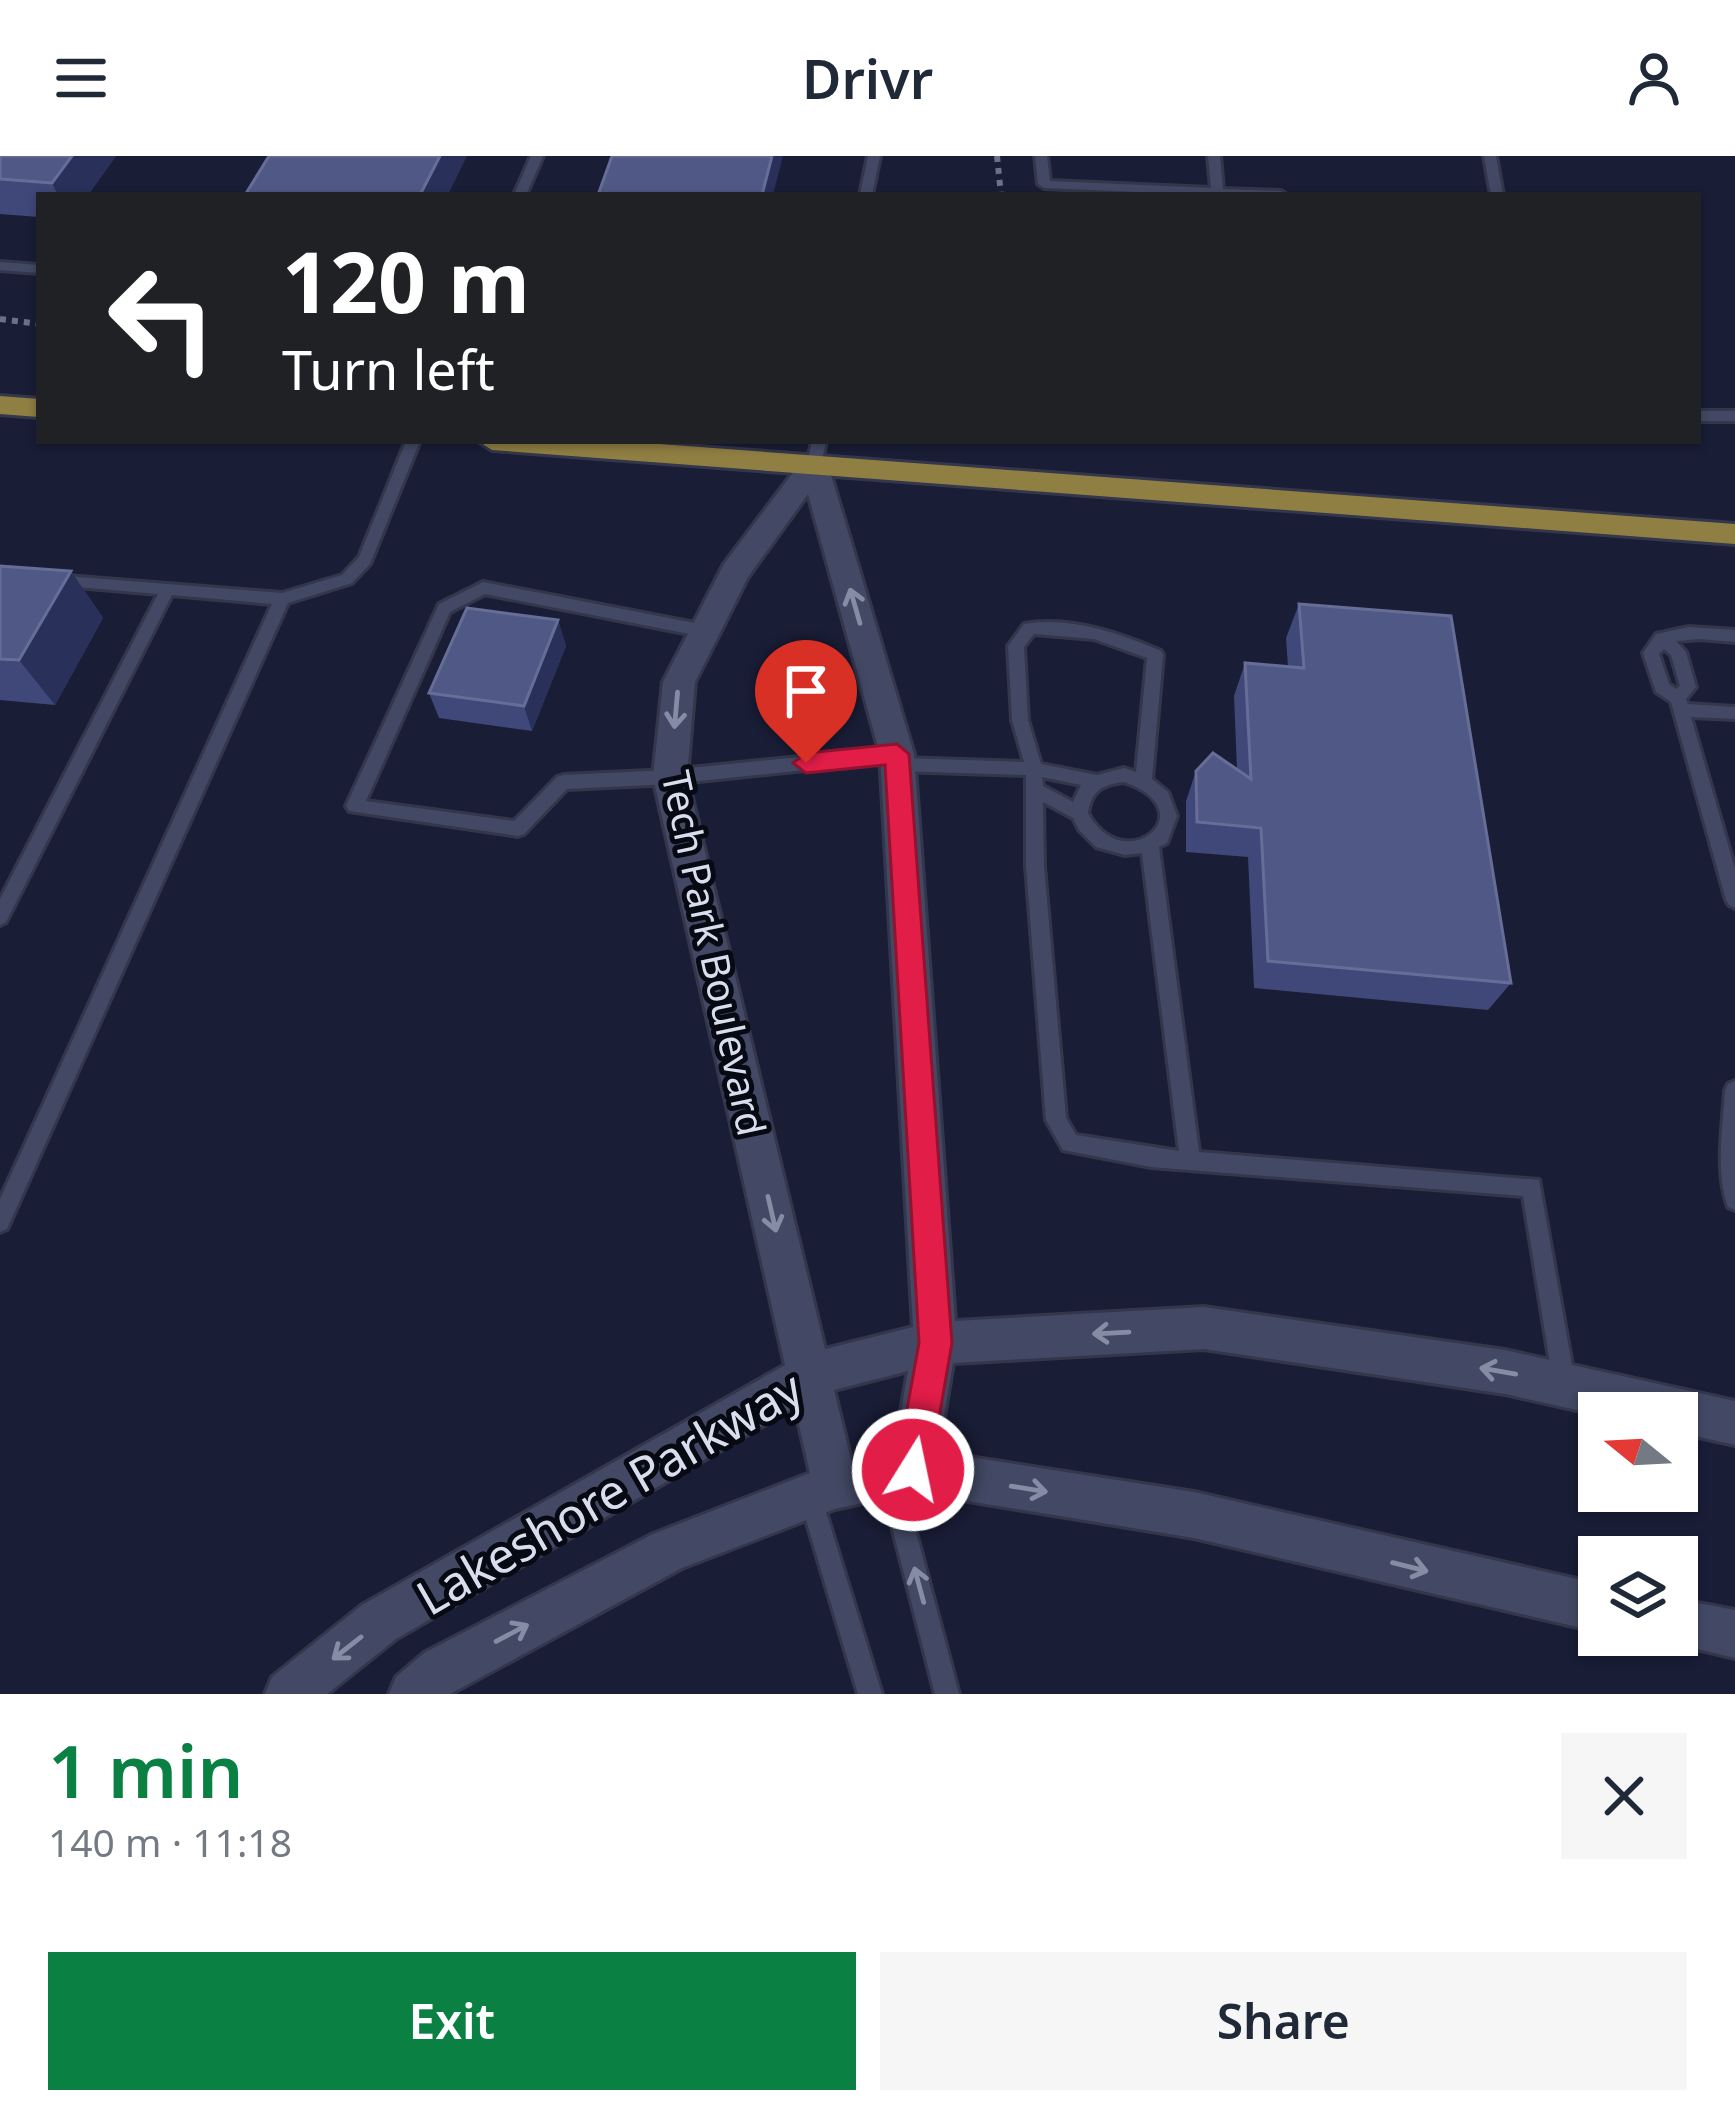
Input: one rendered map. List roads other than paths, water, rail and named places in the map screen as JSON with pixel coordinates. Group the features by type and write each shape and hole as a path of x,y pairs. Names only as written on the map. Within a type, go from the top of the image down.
{"main road":[{"path":"0,405 36,408"},
{"path":"573,444 816,453 1735,534"}],"street":[{"name":"Tech Park Boulevard","path":"816,453 735,572 679,682 670,777 809,1376 823,1491"},
{"path":"816,453 897,759 935,1343 902,1473"},
{"name":"Lakeshore Parkway","path":"289,1694 379,1622 809,1376 935,1343 1204,1328 1564,1385 1735,1423"},
{"name":"Lakeshore Parkway","path":"412,1694 441,1670 669,1550 823,1491 902,1473 1194,1515 1578,1603"},
{"path":"1698,1627 1735,1634"}],"lane":[{"path":"521,192 537,156"},
{"path":"867,192 874,156"},
{"path":"1041,156 1044,184 1254,192"},
{"path":"1214,156 1217,188"},
{"path":"1490,156 1496,192"},
{"path":"0,266 36,269"},
{"path":"1701,416 1735,416"},
{"path":"42,579 282,599 347,579 365,560 412,444"},
{"path":"705,631 483,588 454,598 443,608 355,806 518,829 562,782 897,759 1034,779 1096,781 1124,775 1144,779 1162,795 1170,817 1161,838 1121,849 1093,836 1079,813 1034,779"},
{"path":"0,917 168,589"},
{"path":"0,1222 282,599"},
{"path":"1144,779 1155,655 1114,637 1067,626 1030,628 1016,646 1020,720 1034,779 1035,866 1056,1120 1070,1143 1190,1160 1532,1187 1564,1385"},
{"path":"1735,636 1679,632 1662,638 1652,652 1662,688 1680,704 1735,713"},
{"path":"1662,638 1678,652 1688,687 1680,704 1735,900"},
{"path":"1079,813 1085,790 1096,781"},
{"path":"1150,844 1190,1160"},
{"path":"1735,1090 1735,1200"},
{"path":"902,1473 947,1694"},
{"path":"823,1491 870,1694"}]}
